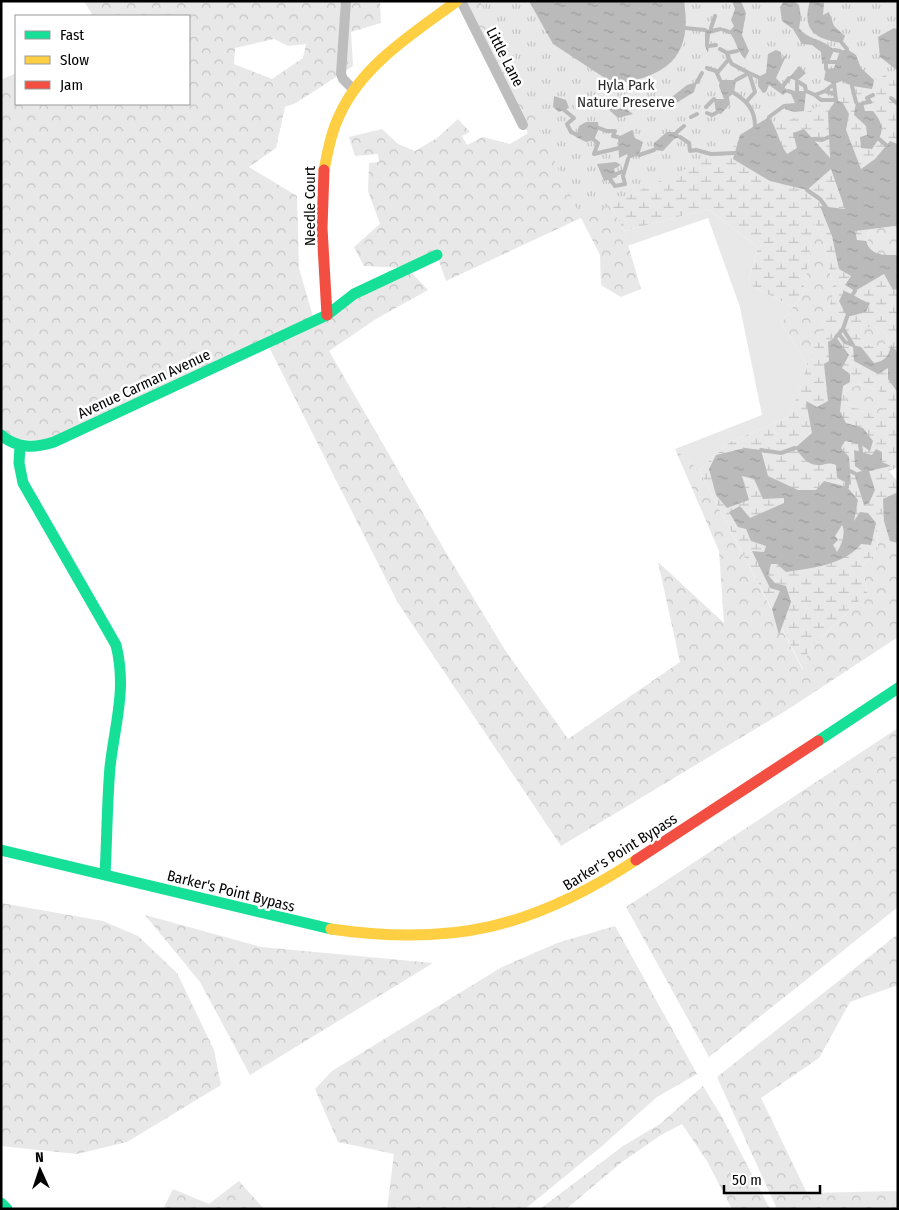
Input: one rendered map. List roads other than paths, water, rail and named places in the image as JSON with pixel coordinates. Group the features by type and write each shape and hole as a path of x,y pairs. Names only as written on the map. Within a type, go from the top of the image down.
{"main road":[{"name":"Needle Court","path":"326,315 322,184 324,160 330,137 341,112 354,90 385,58 459,1"},
{"name":"Avenue Carman Avenue","path":"20,446 38,447 54,442 326,315 354,294 437,255"},
{"path":"1,435 20,446 19,464 23,483 116,645 122,664 124,690 112,753 105,875"},
{"name":"Barker's Point Bypass","path":"1,850 316,927 361,935 405,938 450,936 490,929 550,910 602,883 898,688"},
{"path":"1,1203 7,1209"}],"street":[{"path":"346,1 341,74 346,84 354,90"},
{"name":"Little Lane","path":"459,1 523,125"}],"water":[{"path":"529,1 684,1 686,21 684,37 680,50 672,61 661,70 632,81 614,84 553,44"},
{"path":"732,1 741,1 746,13 742,35 749,51 745,59 729,32 734,26 731,20 735,9"},
{"path":"784,1 794,1 799,5 801,17 799,28 803,32 834,50 829,62 822,64 821,52 812,45 802,44 793,29 782,21 780,7"},
{"path":"810,1 824,3 823,15 829,12 834,26 845,36 842,43 825,39 813,32 808,20"},
{"path":"721,27 724,30 710,34 708,53 705,46 705,30"},
{"path":"894,28 898,30 898,71 880,57 878,37"},
{"path":"847,49 856,55 861,68 874,80 872,89 852,86 842,81 834,84 824,80 826,69 834,68 840,51"},
{"path":"776,50 781,52 782,59 787,54 776,78 788,91 783,95 769,85 766,92 763,93 758,86 758,77 766,73 768,54"},
{"path":"799,66 806,73 797,81 789,78"},
{"path":"720,80 736,80 734,93 729,97 730,104 721,114 716,113 714,99 724,99 719,86"},
{"path":"697,82 694,92 673,105 668,100 687,85"},
{"path":"797,91 806,91 804,111 794,112 785,109 784,104 795,103 791,94"},
{"path":"554,96 566,100 569,108 559,112 553,107"},
{"path":"836,100 843,103 849,114 846,130 861,169 875,159 890,141 898,144 898,228 895,226 855,231 857,240 866,241 874,252 883,255 898,255 898,289 893,290 884,274 855,291 845,285 851,276 839,269 832,236 820,206 845,209 831,169 807,190 770,181 733,159 740,135 769,117 787,154 797,148 793,133 804,129 830,158 828,112"},
{"path":"856,102 863,103 865,111 873,111 880,122 881,135 872,149 861,148 860,137 867,135 866,126 854,115"},
{"path":"607,108 626,109 633,114 618,118"},
{"path":"586,122 598,122 599,128 594,140 586,142 576,137 579,126"},
{"path":"632,130 635,138 643,142 639,155 628,159 627,154 619,158 618,137"},
{"path":"667,132 677,132 680,137 674,139 663,151 654,150 654,143"},
{"path":"616,162 621,165 614,169 617,177 604,181 597,164"},
{"path":"844,291 870,303 866,312 847,317 839,301"},
{"path":"836,337 849,355 842,368 850,374 850,382 843,386 840,411 846,423 863,428 873,441 870,451 860,444 845,441 841,448 849,457 851,485 837,478 836,465 830,463 813,465 804,459 795,448 812,433 806,401 817,407 828,401 824,364 829,361 828,342"},
{"path":"853,345 861,347 874,363 886,357 891,345 898,352 898,393 888,379 888,368 878,374 854,361"},
{"path":"745,448 761,450 768,476 798,490 816,490 824,481 847,487 858,500 854,521 860,512 868,513 876,523 871,545 861,544 846,557 837,561 786,572 777,564 771,564 768,575 775,583 786,586 791,602 779,635 772,609 780,591 770,588 752,551 764,552 766,546 751,541 746,529 738,527 729,512 740,506 750,518 784,503 784,498 763,499 754,479 742,476 749,500 727,508 716,495 709,469 716,455","holes":["842,525 844,531 843,538 837,552 833,545 838,540 835,536"]},
{"path":"876,449 882,452 882,462 891,466 869,471 875,490 869,503 864,505 854,473 862,471 855,466 854,450 872,455"},
{"path":"898,492 898,543 890,541 884,521 883,499"}],"waterway":[{"path":"711,28 715,16"},
{"path":"685,28 705,30"},
{"path":"724,30 729,32"},
{"path":"842,43 847,49"},
{"path":"709,46 716,45"},
{"path":"720,49 727,53 737,51"},
{"path":"834,50 840,51"},
{"path":"717,73 729,59 727,53"},
{"path":"729,59 732,64 749,73 755,92 747,101"},
{"path":"829,62 837,62"},
{"path":"826,63 826,69"},
{"path":"707,68 716,71 720,80"},
{"path":"697,82 702,73"},
{"path":"736,80 749,73 758,77"},
{"path":"783,86 789,78"},
{"path":"797,81 805,86 806,91 815,95 825,91 835,94"},
{"path":"797,81 797,91"},
{"path":"815,95 821,100 836,100 834,84 825,91"},
{"path":"852,86 856,102"},
{"path":"788,91 794,93"},
{"path":"734,93 749,106 754,115 755,126"},
{"path":"863,103 870,102 867,98 873,95"},
{"path":"891,98 898,104"},
{"path":"706,107 714,99"},
{"path":"769,117 784,106"},
{"path":"564,110 574,118 567,124 571,132 577,135"},
{"path":"707,113 712,115 716,113"},
{"path":"691,117 697,114"},
{"path":"677,132 684,126"},
{"path":"599,128 615,131 613,136 618,137"},
{"path":"680,137 689,143 690,151 696,150 711,154 735,153"},
{"path":"813,139 822,140 829,137"},
{"path":"879,139 886,145"},
{"path":"594,140 598,143 594,154 619,148"},
{"path":"639,155 654,150"},
{"path":"610,179 615,186 625,184 623,176 628,159"},
{"path":"616,174 624,171"},
{"path":"807,190 820,199 826,207"},
{"path":"836,337 843,329 847,317"},
{"path":"843,329 853,345"},
{"path":"839,334 845,342 853,345"},
{"path":"860,444 861,452"},
{"path":"761,450 781,453 795,448"},
{"path":"850,471 854,473"}],"park label":[{"name":"Hyla Park Nature Preserve","path":"626,94"}]}
